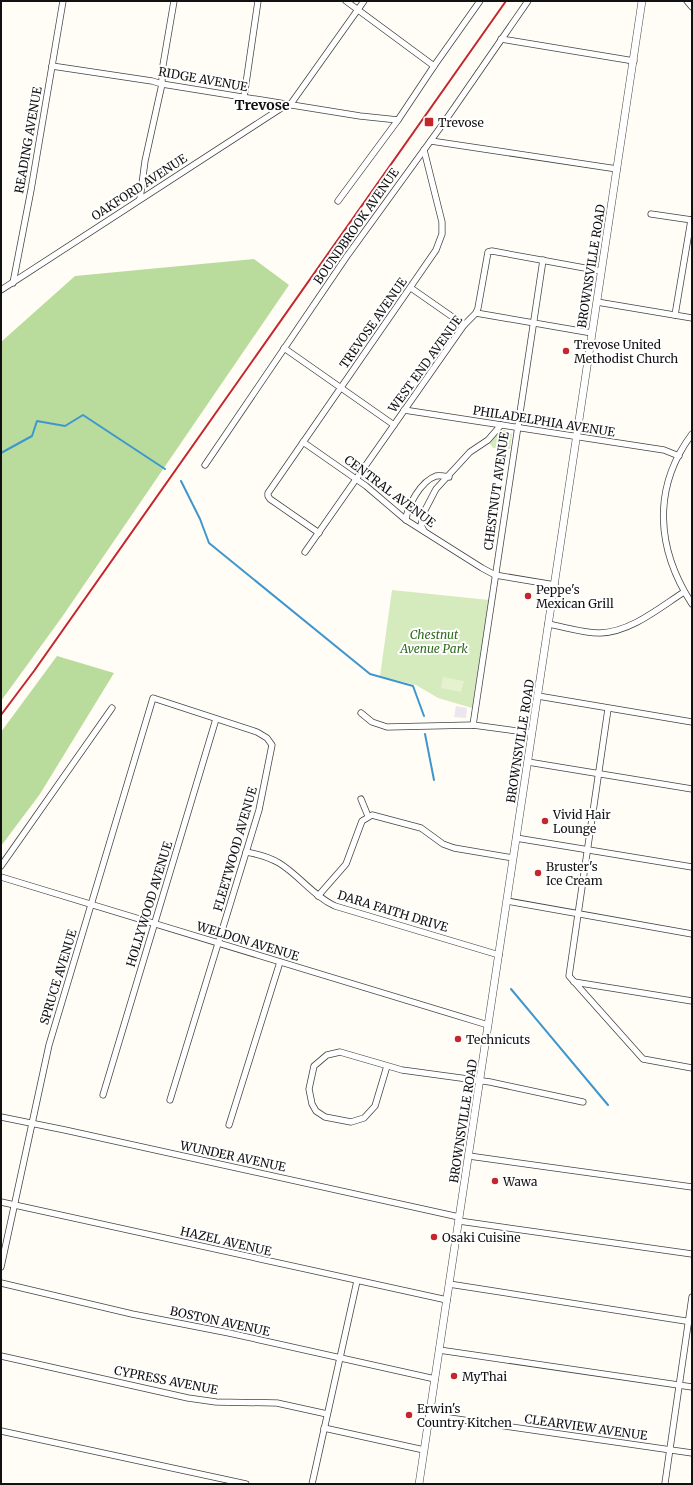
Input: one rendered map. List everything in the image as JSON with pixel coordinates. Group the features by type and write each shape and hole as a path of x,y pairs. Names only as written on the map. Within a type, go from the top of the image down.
{"street":[{"name":"READING AVENUE","path":"13,282 63,1"},
{"path":"140,199 144,167 162,84 162,72 174,1"},
{"path":"244,97 258,1"},
{"path":"346,1 434,66"},
{"path":"290,105 364,1"},
{"path":"338,201 398,120 480,1"},
{"name":"BOUNDBROOK AVENUE","path":"204,465 347,256 431,141 528,1"},
{"name":"BROWNSVILLE ROAD","path":"419,1484 555,585 597,302 600,271 634,61 642,1"},
{"path":"687,1 692,7"},
{"path":"501,39 634,61"},
{"name":"RIDGE AVENUE","path":"52,66 152,81 162,84 290,105 398,120"},
{"name":"OAKFORD AVENUE","path":"1,290 283,107 290,105"},
{"path":"431,141 617,169"},
{"name":"TREVOSE AVENUE","path":"319,533 270,499 268,493 436,250 443,228 437,197 424,150"},
{"path":"651,214 692,220 675,315"},
{"name":"WEST END AVENUE","path":"306,552 464,325 476,313 488,252 492,251 543,260"},
{"path":"543,260 600,271"},
{"name":"CHESTNUT AVENUE","path":"473,725 543,260"},
{"path":"411,288 464,325"},
{"path":"597,302 692,318"},
{"path":"476,313 592,333"},
{"path":"284,348 394,425"},
{"name":"PHILADELPHIA AVENUE","path":"404,410 664,450 679,456"},
{"path":"424,531 421,525 428,503 436,489 470,452 488,440 501,425"},
{"path":"692,434 679,456 666,490 664,526 670,562 684,592 692,604"},
{"name":"CENTRAL AVENUE","path":"303,442 356,479 406,520 495,575 555,585"},
{"path":"406,520 406,512 425,483 435,477 448,476"},
{"path":"548,624 592,632 616,631 634,623 684,592"},
{"path":"538,696 692,722"},
{"name":"SPRUCE AVENUE","path":"1,1267 49,1045 153,698 216,719"},
{"path":"1,866 112,708"},
{"path":"608,709 587,848 579,914 569,972 570,979 644,1059 692,1068"},
{"path":"361,713 372,722 387,726 473,725 532,733"},
{"name":"FLEETWOOD AVENUE","path":"170,1100 264,793 272,749 270,741 257,732 216,719"},
{"name":"HOLLYWOOD AVENUE","path":"103,1095 216,719"},
{"path":"528,762 692,789"},
{"path":"361,799 368,816"},
{"path":"318,896 346,864 362,821 368,816 375,814 421,828 443,844 454,848 513,858"},
{"path":"516,838 587,848 692,867"},
{"name":"DARA FAITH DRIVE","path":"246,852 263,855 279,863 318,896 336,906 499,955"},
{"name":"WELDON AVENUE","path":"1,877 488,1025"},
{"path":"507,901 692,934"},
{"path":"229,1125 280,962"},
{"path":"574,982 692,1001"},
{"path":"387,1066 375,1106 364,1118 351,1122 325,1117 316,1111 312,1104 309,1093 312,1071 318,1061 326,1054 344,1053 413,1072 480,1081 583,1102"},
{"name":"WUNDER AVENUE","path":"1,1117 459,1219 692,1254"},
{"path":"469,1156 692,1188"},
{"name":"HAZEL AVENUE","path":"1,1202 447,1300"},
{"path":"312,1484 357,1281"},
{"name":"BOSTON AVENUE","path":"1,1284 132,1314 435,1379"},
{"path":"449,1284 690,1322"},
{"path":"665,1483 679,1385 690,1322 692,1297"},
{"path":"439,1350 692,1387"},
{"name":"CYPRESS AVENUE","path":"1,1356 188,1398 216,1402 276,1403 328,1414"},
{"name":"CLEARVIEW AVENUE","path":"429,1416 692,1454"},
{"path":"324,1428 424,1450"},
{"path":"1,1431 246,1484"}],"shaded area":[{"path":"456,706 467,708 466,718 454,717"}],"green space":[{"path":"254,259 289,285 62,617 1,701 1,342 75,276"},
{"path":"502,430 507,430 512,434 510,449 493,448 489,442"},
{"name":"Chestnut Avenue Park","path":"392,590 489,600 472,708 438,698 416,685 380,676"},
{"path":"57,656 114,673 40,794 1,846 1,732"},
{"path":"443,677 464,681 461,692 441,688"}],"waterway":[{"path":"1,453 32,436 37,421 65,426 83,415 165,469"},
{"path":"181,481 200,519 209,543 370,674 413,686 424,716"},
{"path":"425,734 434,780"},
{"path":"511,989 608,1105"}],"railway":[{"path":"1,715 34,671 506,1"}],"place":[{"name":"Trevose","path":"429,122"},
{"name":"Trevose United Methodist Church","path":"566,351"},
{"name":"Peppe's Mexican Grill","path":"528,596"},
{"name":"Vivid Hair Lounge","path":"545,821"},
{"name":"Bruster's Ice Cream","path":"538,873"},
{"name":"Technicuts","path":"458,1039"},
{"name":"Wawa","path":"495,1181"},
{"name":"Osaki Cuisine","path":"434,1237"},
{"name":"MyThai","path":"454,1376"},
{"name":"Erwin's Country Kitchen","path":"409,1415"}],"district":[{"name":"Trevose","path":"262,105"}]}
